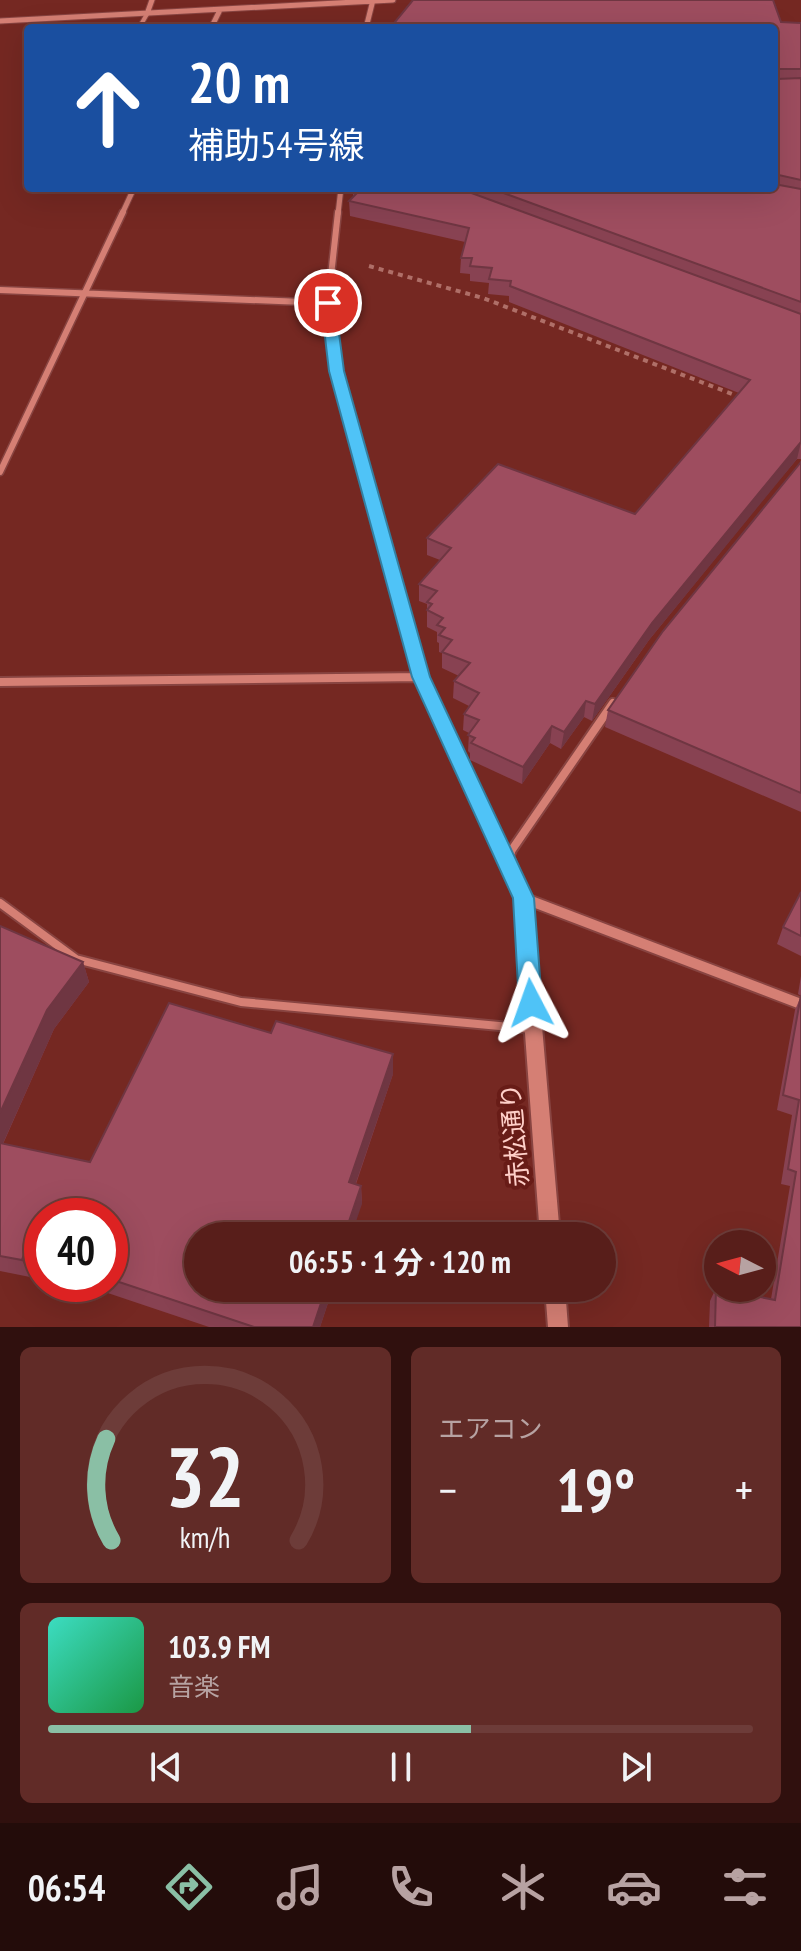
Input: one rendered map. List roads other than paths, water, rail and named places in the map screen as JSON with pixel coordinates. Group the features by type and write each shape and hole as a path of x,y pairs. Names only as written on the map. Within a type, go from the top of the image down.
{"street":[{"path":"147,14 152,0"},
{"path":"0,21 393,0"},
{"path":"367,24 373,1"},
{"path":"213,24 220,10"},
{"path":"0,472 132,192"},
{"path":"341,192 328,303 336,371 421,677 506,858"},
{"path":"0,290 328,303"},
{"path":"0,682 421,677"},
{"path":"506,858 619,694"},
{"name":"赤松通り","path":"506,858 523,898 549,1222"},
{"path":"523,898 801,1004"},
{"path":"556,1302 558,1327"}],"lane":[{"path":"141,24 147,14"},
{"path":"0,903 76,959 241,1002 532,1029"}]}
